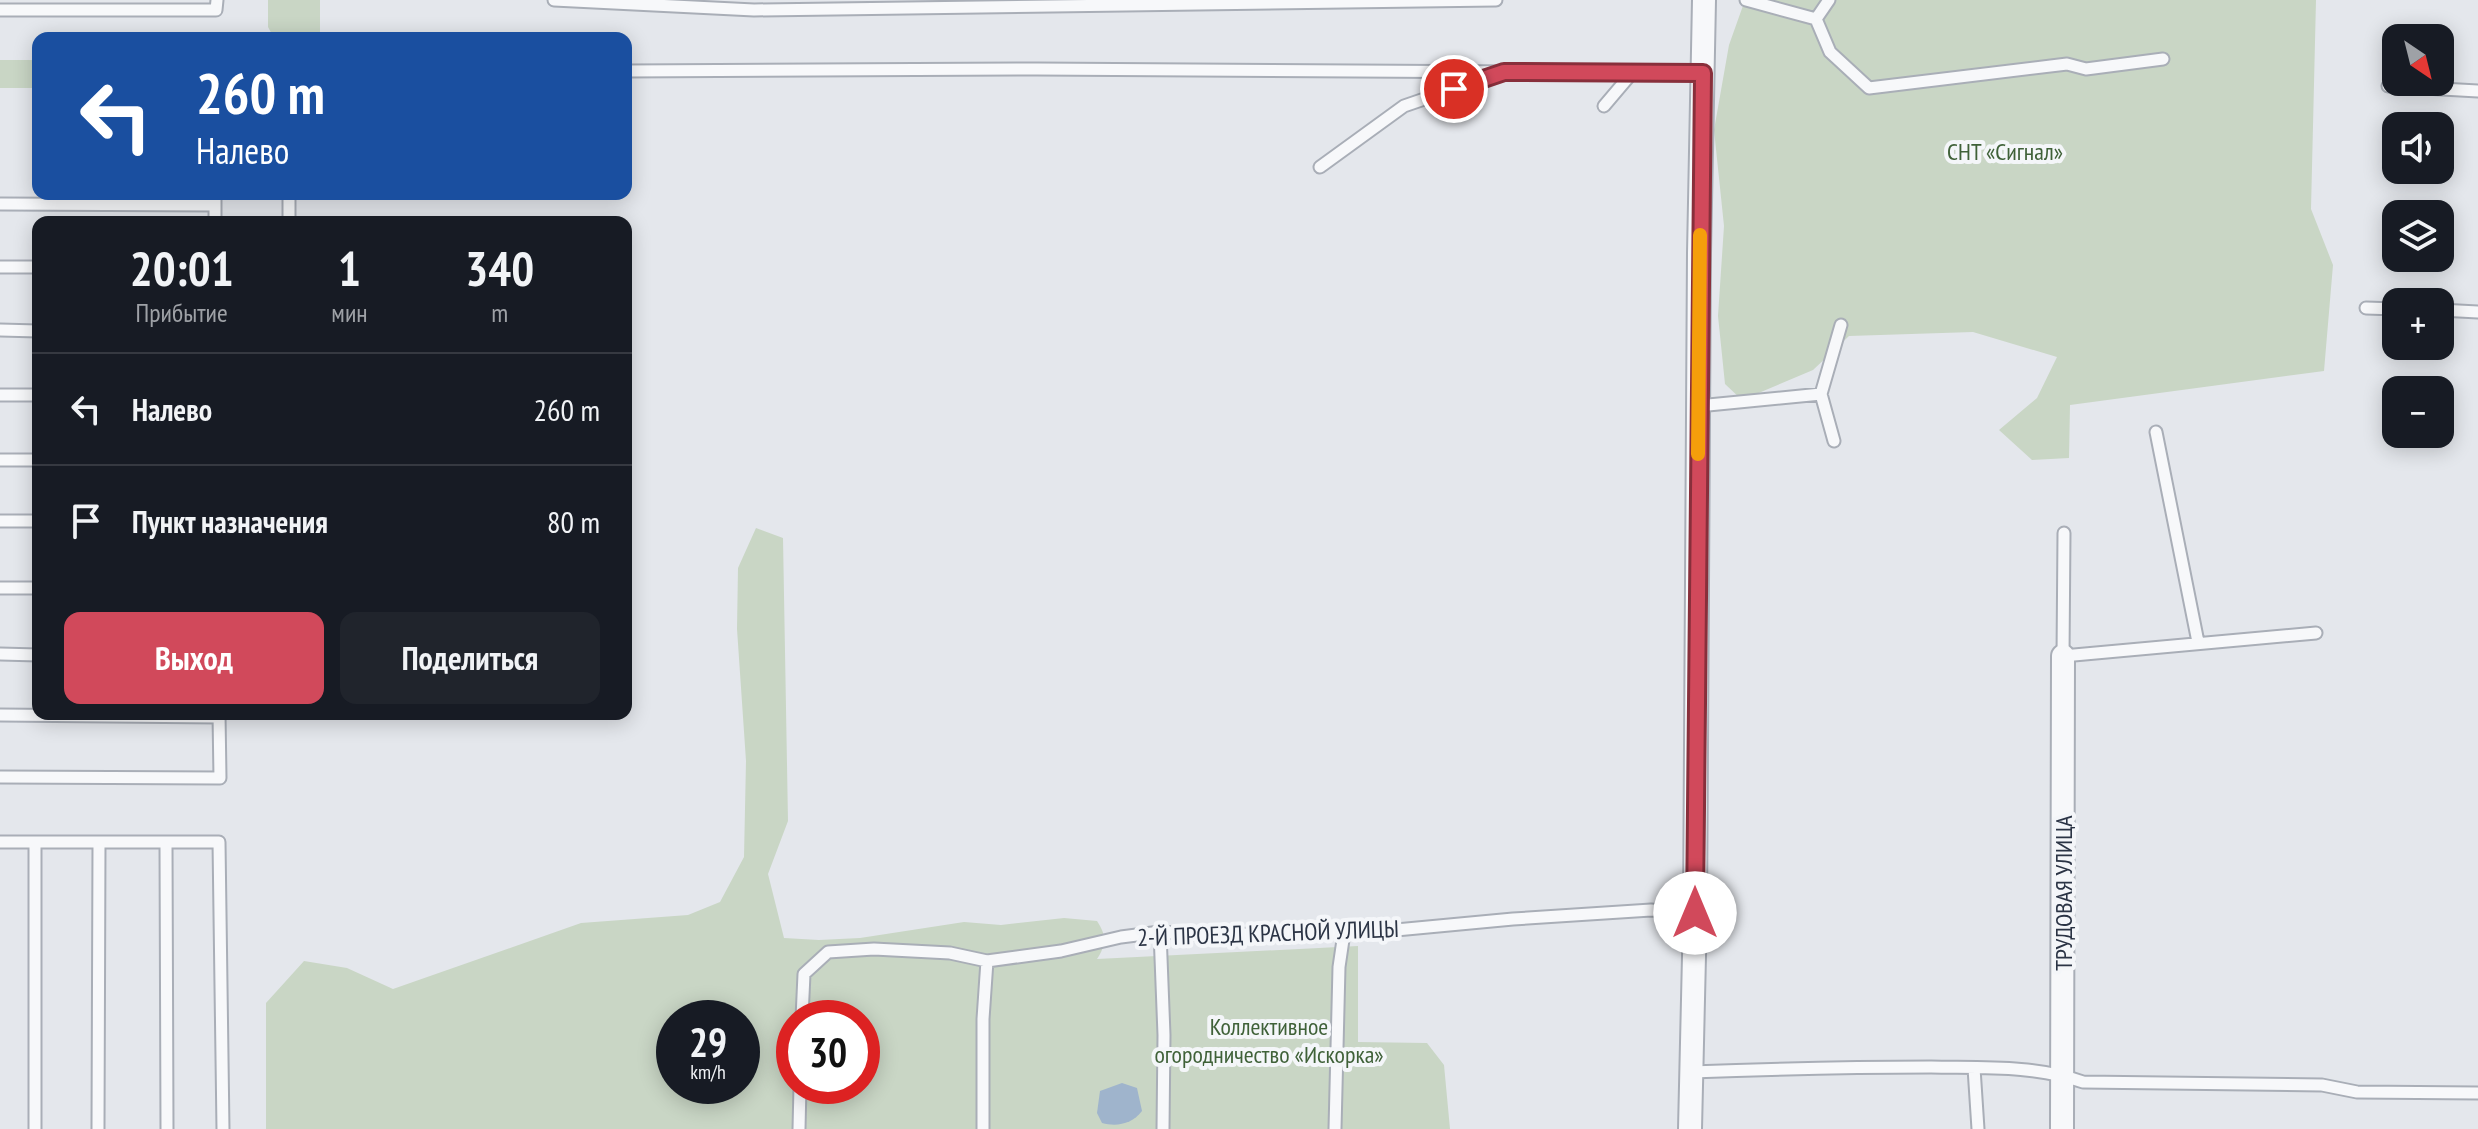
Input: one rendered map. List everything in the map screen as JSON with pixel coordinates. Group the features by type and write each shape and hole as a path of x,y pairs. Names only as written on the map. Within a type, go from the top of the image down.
{"street":[{"path":"1690,1129 1695,913 1700,73 1704,0"},
{"name":"ТРУДОВАЯ УЛИЦА","path":"2062,1129 2063,656"}],"lane":[{"path":"0,10 216,10 217,0"},
{"path":"554,0 754,5 1496,0"},
{"path":"1746,0 1816,19"},
{"path":"1816,19 1829,0"},
{"path":"1816,19 1830,52 1869,88 2067,64 2086,69 2163,59"},
{"path":"632,71 1700,73"},
{"path":"1320,167 1404,106 1504,72"},
{"path":"1604,106 1632,73"},
{"path":"2454,90 2478,91"},
{"path":"0,204 215,200"},
{"path":"0,267 32,267"},
{"path":"2366,308 2382,309"},
{"path":"2454,311 2478,312"},
{"path":"1834,441 1821,394 1841,325"},
{"path":"0,330 32,331"},
{"path":"1698,406 1821,394"},
{"path":"0,395 32,395"},
{"path":"2156,432 2198,642"},
{"path":"0,460 32,460"},
{"path":"0,521 32,521"},
{"path":"2064,533 2063,656 2316,633"},
{"path":"0,588 32,588"},
{"path":"0,654 32,655"},
{"path":"0,715 32,715"},
{"path":"0,777 220,778 219,720"},
{"path":"0,842 219,842 223,1129"},
{"path":"35,843 35,1129"},
{"path":"166,843 167,1129"},
{"path":"98,1129 99,844"},
{"name":"2-Й ПРОЕЗД КРАСНОЙ УЛИЦЫ","path":"803,1000 804,974 828,952 874,949 950,953 987,961 1160,932 1216,935 1344,933 1651,910 1695,913"},
{"path":"1160,932 1164,1035 1163,1129"},
{"path":"1335,1129 1339,967 1344,933"},
{"path":"983,1129 983,1019 987,961"},
{"path":"1691,1072 1860,1067 2023,1069 2063,1075 2083,1082 2322,1085 2357,1092 2478,1093"},
{"path":"1974,1068 1978,1129"},
{"path":"799,1129 800,1104"}],"green space":[{"path":"268,0 320,0 320,32 271,32"},
{"name":"СНТ «Сигнал»","path":"1745,0 2316,0 2311,209 2333,265 2324,371 2070,405 2069,458 2032,460 1999,430 2037,398 2057,357 1973,332 1849,336 1813,370 1742,400 1725,384 1718,316 1724,226 1714,130 1729,45"},
{"path":"0,60 32,60 32,88 0,88"},
{"name":"Коллективное огородничество «Искорка»","path":"756,528 783,538 788,821 768,874 784,938 860,938 964,922 1001,925 1064,918 1097,921 1104,940 1097,959 1358,946 1358,1042 1427,1043 1444,1065 1450,1129 266,1129 266,1003 304,961 347,968 393,989 581,923 688,915 720,902 744,857 746,761 737,629 738,568"}],"water":[{"path":"1122,1083 1137,1088 1142,1111 1124,1123 1102,1123 1097,1113 1100,1091"}],"slow traffic":[{"path":"1698,454 1700,235"}],"route":[{"path":"1454,89 1504,72 1703,73 1695,913"}]}
